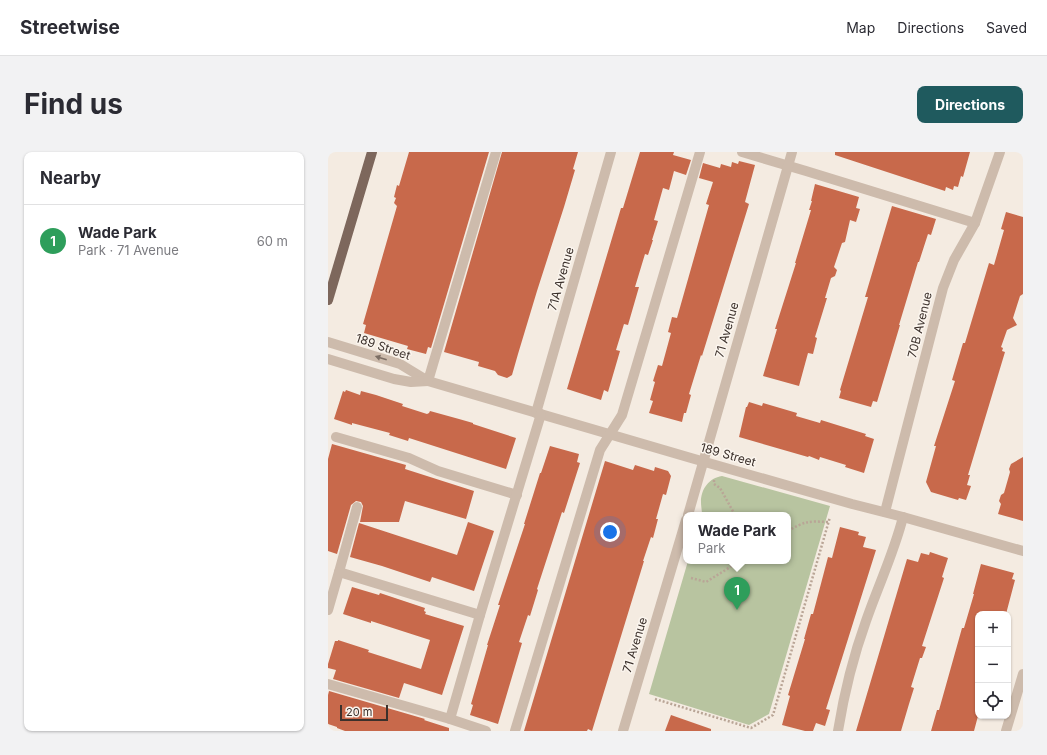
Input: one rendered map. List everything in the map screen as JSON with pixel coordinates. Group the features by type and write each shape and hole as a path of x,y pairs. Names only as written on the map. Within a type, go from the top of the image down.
{"main road":[{"path":"328,300 372,152"}],"street":[{"path":"428,381 496,152"},
{"name":"71A Avenue","path":"450,719 517,495 538,414 612,152"},
{"path":"516,731 600,450 622,415 700,152"},
{"path":"742,152 975,224"},
{"name":"71 Avenue","path":"689,512 792,152"},
{"name":"70B Avenue","path":"885,512 944,288 954,260 975,224 1000,152"},
{"name":"189 Street","path":"328,342 400,364 428,381 538,414 704,462 1023,550"},
{"name":"189 Street","path":"328,359 394,379 411,382 428,381"},
{"path":"336,437 409,458 438,471 517,495"},
{"path":"328,610 357,507"},
{"path":"838,731 846,689 858,645 894,547 903,517"},
{"name":"71 Avenue","path":"623,731 683,530"},
{"path":"339,572 480,615"},
{"path":"1006,731 1023,674"},
{"path":"328,684 450,719 486,731"}],"path":[{"path":"714,480 714,484 720,488 733,512"},
{"path":"655,698 750,728 773,715 830,517"},
{"path":"791,529 802,523 811,521 828,522"},
{"path":"691,578 701,582 706,582 735,564"}],"green space":[{"path":"722,476 830,506 769,714 749,725 649,694 687,564 791,564 791,512 702,512 702,493 707,485 717,477"}],"building":[{"path":"409,152 489,152 431,348 428,347 426,354 407,349 408,346 364,333 366,325 363,324 397,206 394,203 396,198 394,197 397,185 399,186"},
{"path":"502,152 578,152 573,169 575,170 512,375 507,378 498,375 495,371 478,366 479,362 444,352"},
{"path":"640,152 674,152 673,155 691,160 686,175 674,171 669,190 663,188 654,220 658,221 653,240 648,255 645,254 635,287 639,287 628,325 624,324 616,350 620,351 608,392 604,390 601,400 567,389 621,208 623,208"},
{"path":"835,152 970,152 963,177 961,176 958,187 954,186 953,190 946,187 945,191 835,155"},
{"path":"739,161 755,165 745,202 749,204 689,394 691,395 686,413 684,413 682,422 649,413 653,401 650,400 655,382 653,381 658,365 662,366 671,333 668,332 672,317 677,318 709,205 706,204 713,182 699,178 703,163 720,168 721,164 731,167 732,162 738,164"},
{"path":"815,184 859,197 856,208 860,209 856,222 850,220 845,242 842,243 834,267 837,270 835,276 831,278 825,298 827,298 815,337 817,338 813,354 808,353 799,386 763,376 777,329 775,329 811,210 809,210"},
{"path":"892,206 936,219 931,235 928,234 918,262 877,402 873,401 871,407 839,398 840,390 868,297 865,297"},
{"path":"1006,212 1023,217 1023,294 1020,296 1013,318 1017,325 1007,330 1001,347 1003,348 1002,351 1005,352 968,475 970,475 967,485 971,486 966,500 959,498 958,500 931,492 926,482 936,446 934,446 955,381 952,380 963,343 965,343 989,263 994,265 1004,230 1001,229"},
{"path":"346,390 360,395 361,391 376,395 403,404 402,406 427,414 430,411 473,423 516,438 506,469 409,438 408,441 389,435 390,433 352,423 352,425 334,419 343,391 345,392"},
{"path":"749,402 762,406 763,403 797,413 796,416 820,423 821,420 866,434 865,436 874,439 864,473 845,467 846,465 820,457 819,460 739,437 746,407"},
{"path":"332,444 406,465 405,469 474,491 466,519 405,501 399,522 360,522 363,506 361,502 356,501 351,505 337,554 328,551 328,459"},
{"path":"550,446 579,454 577,462 580,463 564,513 562,512 537,589 538,590 530,616 528,615 519,642 522,643 498,724 470,715 473,705 471,704 487,645 500,605 498,605"},
{"path":"1023,457 1023,521 998,514 1001,504 999,501 1001,495 1004,493 1011,464"},
{"path":"605,461 633,470 635,465 654,471 655,467 668,471 671,476 666,495 663,494 656,519 658,519 653,538 651,537 643,561 592,731 588,729 587,731 524,731"},
{"path":"468,522 494,531 474,591 432,577 430,582 350,557 359,523 457,555"},
{"path":"840,527 859,532 858,535 866,537 863,547 876,550 826,709 830,710 825,726 816,723 813,731 805,731 782,725 790,696 788,695 811,614 813,614 828,557 832,558"},
{"path":"930,552 948,558 942,577 944,578 922,646 926,647 922,658 920,658 911,687 914,688 901,731 856,731 907,559 918,562 921,553 929,555"},
{"path":"981,564 1014,573 1012,579 1015,580 1007,611 975,611 975,719 977,719 974,731 931,731 937,710 939,710"},
{"path":"352,587 379,595 380,593 425,608 425,614 464,626 442,695 404,683 399,698 333,679 336,670 328,668 328,664 335,641 338,640 369,650 368,652 421,669 430,640 371,621 371,623 343,614"},
{"path":"329,691 425,719 424,720 449,728 449,731 345,731 328,724"},
{"path":"671,715 711,729 711,731 665,731"}],"place":[{"name":"Wade Park","path":"737,610"}]}
